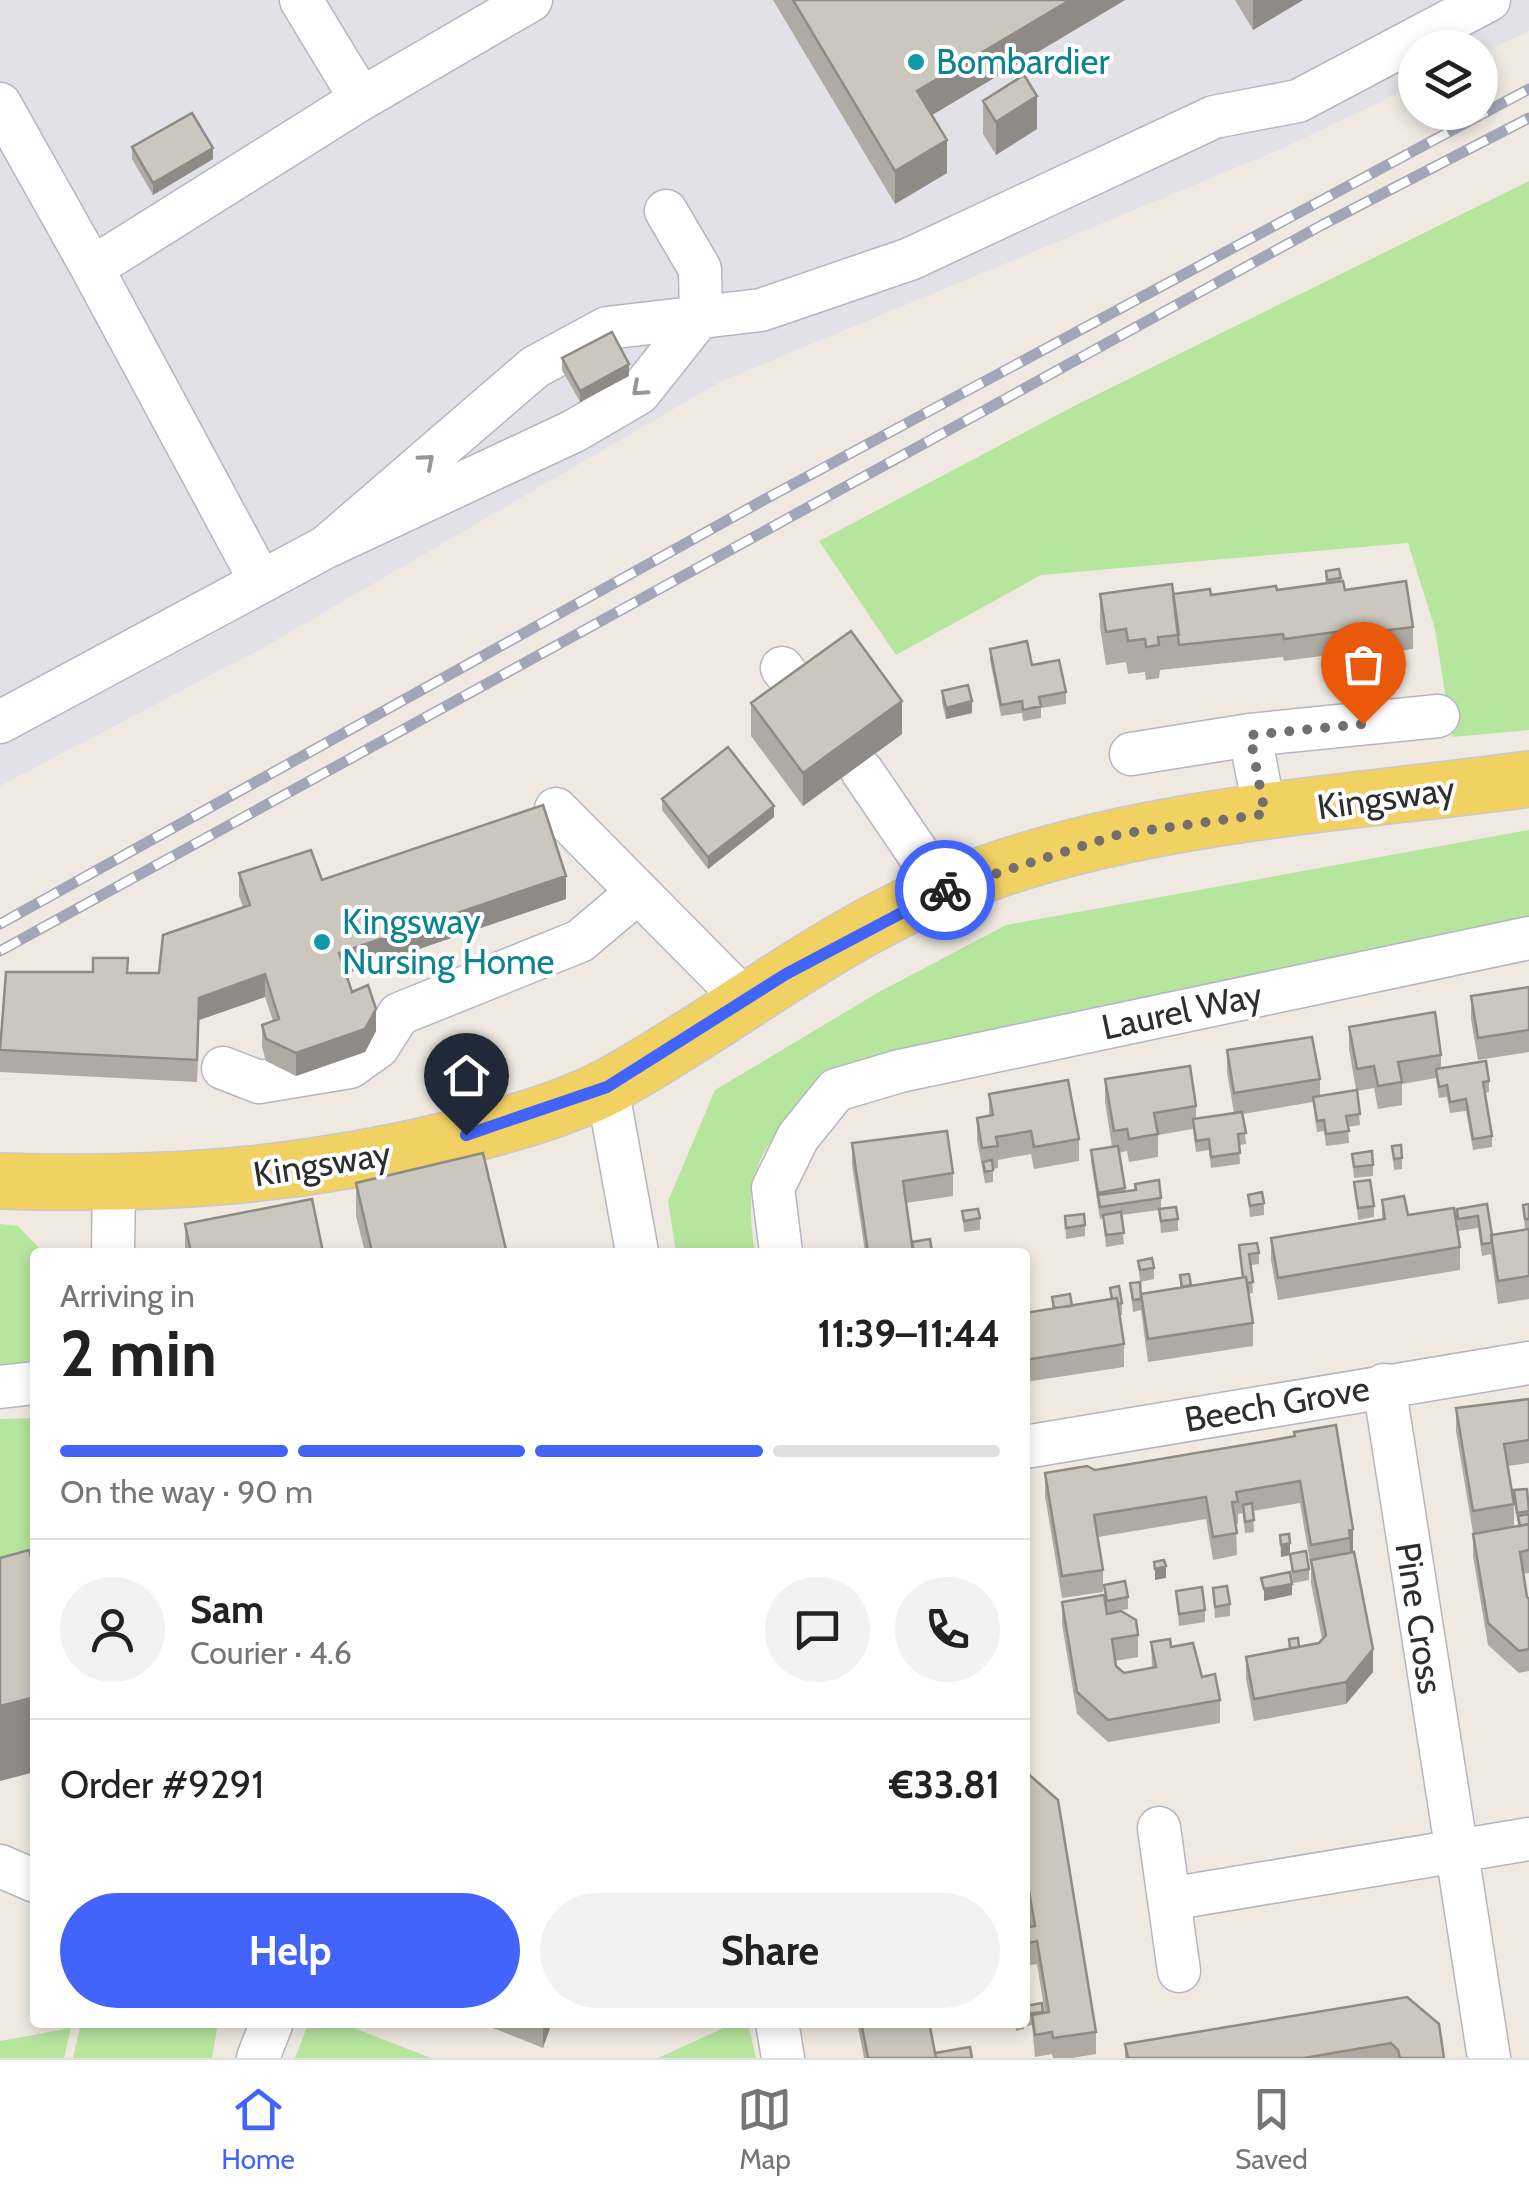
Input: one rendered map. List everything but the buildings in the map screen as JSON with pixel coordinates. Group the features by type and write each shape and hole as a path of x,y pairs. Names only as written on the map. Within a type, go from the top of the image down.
{"main road":[{"name":"Kingsway","path":"0,1180 114,1184 224,1180 392,1154 503,1126 607,1087 745,1000 943,890 1120,834 1529,779"}],"street":[{"path":"301,0 361,100"},
{"path":"92,268 530,0"},
{"path":"326,547 535,368 607,328 761,310 910,259 1214,117 1298,101 1488,0"},
{"path":"0,104 261,582"},
{"path":"0,722 326,547 574,431 639,393 701,315 700,269 666,211"},
{"path":"1131,754 1250,735 1438,716"},
{"path":"1250,735 1265,814"},
{"path":"862,771 943,890"},
{"path":"556,808 745,1000"},
{"path":"223,1068 259,1082 350,1067 378,1047 399,1014 580,941 638,892"},
{"name":"Laurel Way","path":"780,1248 773,1188 798,1137 836,1090 900,1071 1529,938"},
{"path":"607,1087 635,1248"},
{"path":"114,1184 114,1248"},
{"name":"Beech Grove","path":"1030,1446 1529,1363"},
{"path":"0,1387 30,1384"},
{"name":"Pine Cross","path":"1384,1385 1489,2058"},
{"path":"1159,1828 1178,1971"},
{"path":"1169,1899 1529,1839"},
{"path":"0,1866 30,1880"},
{"path":"258,2058 270,2028"},
{"path":"778,2028 783,2058"}],"shaded area":[{"path":"0,0 1529,0 1529,31 1498,46 1498,30 1398,30 1398,93 1281,149 720,382 261,649 0,786"}],"green space":[{"path":"1529,181 1529,730 1452,737 1435,629 1408,543 1041,575 896,655 819,541 1078,404"},
{"path":"1529,830 1529,928 822,1089 784,1124 761,1159 751,1199 754,1248 675,1248 668,1201 715,1090 879,992 1006,925"},
{"path":"0,1224 18,1226 39,1248 30,1248 30,1366 0,1368"},
{"path":"30,1418 30,1602 0,1610 0,1419"},
{"path":"71,2028 64,2058 0,2058 0,2041"},
{"path":"80,2028 217,2028 212,2058 73,2058"},
{"path":"307,2028 354,2028 431,2058 295,2058"},
{"path":"724,2028 749,2028 756,2058 658,2058"}],"railway":[{"path":"0,924 771,496 1529,89"},
{"path":"0,951 1322,225 1529,118"}],"way so far":[{"path":"945,890 1120,834 1265,814 1250,735 1363,724"}],"place":[{"name":"Bombardier","path":"916,62"},
{"name":"Kingsway Nursing Home","path":"322,942"}],"route":[{"path":"466,1135 503,1126 607,1087 786,974 945,890"}]}
